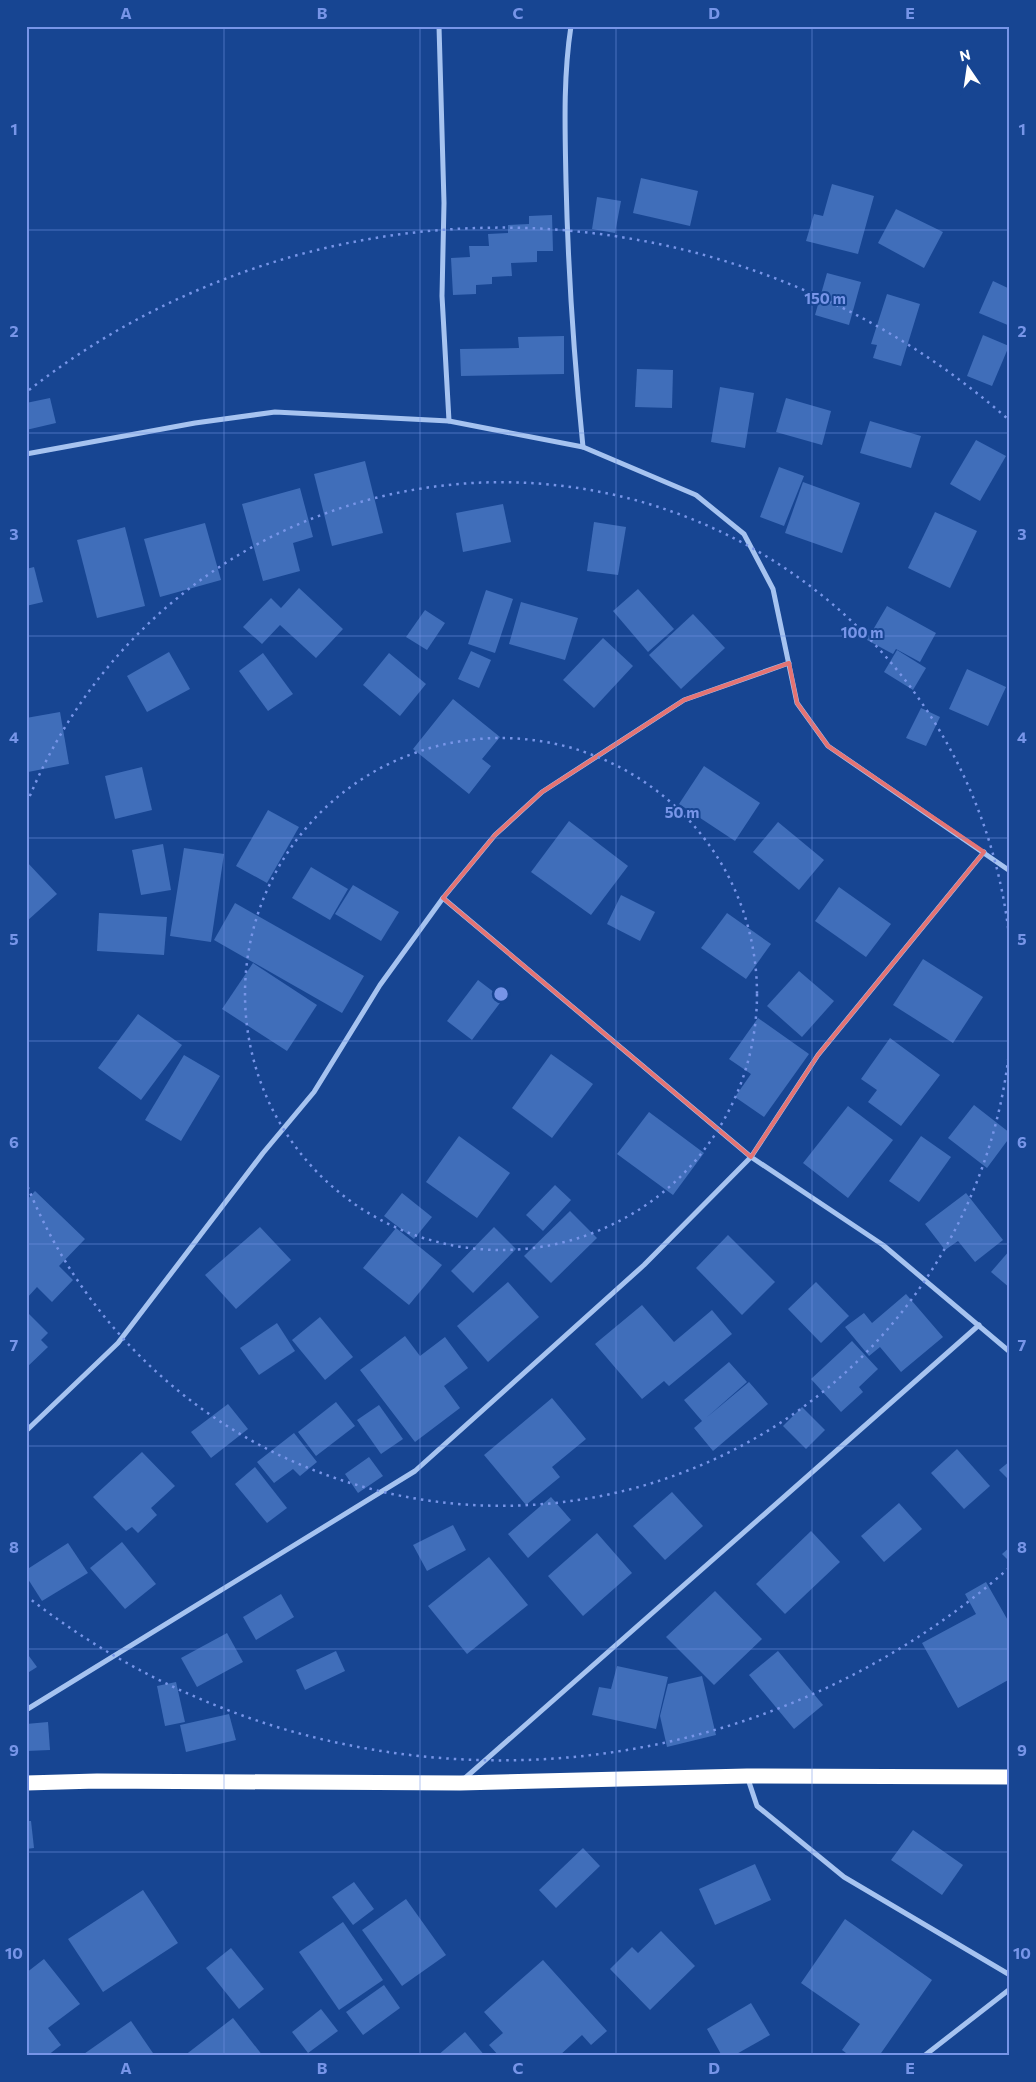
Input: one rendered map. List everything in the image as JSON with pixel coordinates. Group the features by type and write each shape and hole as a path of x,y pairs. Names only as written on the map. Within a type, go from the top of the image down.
{"highway":[{"path":"26,1783 97,1781 460,1783 747,1776 1010,1777"}],"street":[{"path":"439,26 444,202 442,296 450,421"},
{"path":"571,26 566,68 567,239 572,346 583,447"},
{"path":"26,454 195,423 275,412 450,421 583,447 696,495 744,534 773,589 797,703 828,746 1010,871"},
{"path":"26,1430 118,1343 264,1153 314,1092 380,985 443,898 495,835 542,792 684,700 789,663"},
{"path":"26,1710 415,1471 644,1265 751,1157 818,1055 984,852"},
{"path":"443,898 751,1157 884,1245 1010,1352"},
{"path":"460,1783 979,1325"},
{"path":"747,1776 757,1806 844,1877 1010,1975"},
{"path":"924,2056 1010,1988"}],"highlighted area":[{"path":"789,663 797,703 828,746 984,852 818,1055 751,1157 443,898 495,835 542,792 684,700"}],"building":[{"path":"641,178 698,191 690,226 633,213"},
{"path":"832,184 874,196 858,254 806,241 814,214 823,216"},
{"path":"597,197 621,201 615,233 592,229"},
{"path":"896,209 943,232 924,268 878,243"},
{"path":"552,215 553,251 537,251 537,262 511,263 512,276 492,277 492,284 476,285 476,294 453,295 451,258 470,257 469,246 489,246 488,234 508,233 508,225 529,224 529,216"},
{"path":"827,273 861,282 849,325 815,315"},
{"path":"993,281 1010,289 1010,326 979,313"},
{"path":"887,294 920,304 901,366 873,358 877,345 871,344"},
{"path":"983,335 1009,346 992,386 967,376"},
{"path":"564,336 564,374 461,376 460,349 519,348 518,337"},
{"path":"637,369 673,370 672,408 635,407"},
{"path":"720,387 754,393 745,448 711,442"},
{"path":"50,398 56,423 26,430 26,403"},
{"path":"786,398 831,411 822,445 776,432"},
{"path":"870,421 921,436 911,468 860,453"},
{"path":"976,440 1006,456 980,501 950,484"},
{"path":"365,461 383,533 332,546 314,474"},
{"path":"779,467 804,476 784,526 760,517"},
{"path":"803,482 860,503 842,553 785,533"},
{"path":"300,488 313,537 293,543 300,571 263,581 242,504"},
{"path":"503,504 511,542 463,552 456,513"},
{"path":"935,512 977,531 950,588 908,568"},
{"path":"594,522 626,527 618,575 587,571"},
{"path":"205,523 221,580 160,597 144,539"},
{"path":"125,527 145,606 97,618 77,540"},
{"path":"34,567 43,602 26,606 26,569"},
{"path":"299,588 343,629 316,658 280,625 262,644 243,627 271,598 281,608"},
{"path":"638,589 674,629 648,652 613,611"},
{"path":"486,590 513,599 495,653 468,644"},
{"path":"521,602 578,618 565,660 509,644"},
{"path":"887,606 936,633 920,662 896,649 893,654 867,640"},
{"path":"425,610 445,623 427,650 406,637"},
{"path":"693,614 725,648 681,689 649,655"},
{"path":"603,638 633,666 594,708 563,680"},
{"path":"897,650 926,668 913,690 884,672"},
{"path":"471,651 491,660 479,688 458,679"},
{"path":"169,652 190,689 147,712 127,676"},
{"path":"263,653 293,694 268,711 239,671"},
{"path":"389,653 426,684 400,716 363,685"},
{"path":"967,669 1006,687 988,726 949,709"},
{"path":"453,699 500,737 482,759 491,766 469,794 413,749"},
{"path":"921,708 940,717 926,746 906,738"},
{"path":"60,712 69,764 28,772 26,760 26,718"},
{"path":"704,766 760,803 735,841 679,804"},
{"path":"142,767 152,810 115,819 105,776"},
{"path":"268,810 299,827 267,883 236,866"},
{"path":"569,821 628,866 591,915 531,872"},
{"path":"778,822 824,860 799,890 753,852"},
{"path":"163,844 171,890 141,895 132,850"},
{"path":"184,848 224,854 211,942 170,936"},
{"path":"26,861 57,894 27,921 26,920"},
{"path":"311,867 348,889 330,920 292,898"},
{"path":"353,885 399,912 381,941 335,914"},
{"path":"839,887 891,924 866,957 815,921"},
{"path":"621,895 655,912 640,941 607,924"},
{"path":"235,903 364,976 342,1013 214,940"},
{"path":"99,913 167,917 164,955 97,951"},
{"path":"727,913 771,944 746,979 701,948"},
{"path":"923,959 983,997 953,1043 893,1005"},
{"path":"253,963 317,1005 287,1051 222,1009"},
{"path":"799,971 834,1001 802,1037 767,1006"},
{"path":"478,980 503,999 472,1040 447,1021"},
{"path":"138,1014 182,1045 141,1100 98,1068"},
{"path":"758,1018 809,1054 764,1117 735,1097 751,1074 729,1059"},
{"path":"890,1038 940,1075 901,1126 868,1102 877,1090 861,1079"},
{"path":"551,1054 593,1084 552,1138 512,1108"},
{"path":"184,1055 220,1076 181,1141 145,1120"},
{"path":"974,1105 1010,1133 1010,1137 987,1168 948,1138"},
{"path":"848,1106 893,1140 848,1198 803,1163"},
{"path":"649,1112 704,1153 673,1195 617,1154"},
{"path":"459,1136 510,1173 477,1218 426,1182"},
{"path":"921,1136 951,1157 919,1202 889,1181"},
{"path":"555,1185 571,1200 543,1231 526,1215"},
{"path":"35,1191 85,1239 59,1266 73,1280 52,1302 37,1287 26,1299 26,1201"},
{"path":"402,1193 432,1217 414,1239 384,1216"},
{"path":"966,1193 1003,1240 975,1262 958,1241 945,1250 925,1224"},
{"path":"570,1211 597,1238 551,1283 524,1256"},
{"path":"260,1227 291,1260 236,1309 205,1275"},
{"path":"494,1227 516,1249 473,1293 451,1271"},
{"path":"396,1228 442,1265 409,1305 363,1268"},
{"path":"728,1235 775,1282 742,1315 696,1268"},
{"path":"1010,1250 1010,1288 991,1272"},
{"path":"508,1282 539,1317 488,1362 457,1326"},
{"path":"816,1282 849,1316 821,1343 788,1309"},
{"path":"906,1294 943,1337 901,1372 880,1347 869,1356 845,1327 864,1313 872,1323"},
{"path":"642,1305 674,1342 712,1310 732,1334 669,1386 664,1381 642,1399 595,1344"},
{"path":"26,1311 48,1333 41,1340 48,1347 26,1368"},
{"path":"320,1317 353,1357 325,1380 292,1340"},
{"path":"277,1323 295,1351 259,1375 240,1348"},
{"path":"405,1336 420,1356 445,1337 468,1368 444,1386 460,1408 415,1442 360,1370"},
{"path":"852,1341 878,1369 859,1387 863,1392 841,1412 811,1379"},
{"path":"729,1362 747,1382 706,1418 749,1382 768,1404 713,1451 694,1428 702,1421 684,1400"},
{"path":"552,1398 586,1439 552,1467 560,1477 526,1505 484,1455"},
{"path":"336,1402 355,1426 316,1456 298,1432"},
{"path":"228,1404 248,1429 211,1458 191,1432"},
{"path":"379,1405 403,1439 381,1454 357,1420"},
{"path":"802,1407 825,1430 806,1449 783,1426"},
{"path":"294,1433 317,1462 300,1476 293,1469 274,1483 257,1462"},
{"path":"957,1449 990,1486 964,1509 931,1473"},
{"path":"142,1452 175,1486 151,1508 157,1515 138,1533 132,1527 126,1531 93,1497"},
{"path":"369,1457 383,1476 358,1493 345,1474"},
{"path":"1010,1461 1010,1481 999,1470"},
{"path":"255,1467 287,1508 267,1523 235,1484"},
{"path":"672,1492 703,1526 665,1560 633,1526"},
{"path":"551,1497 571,1520 528,1558 508,1534"},
{"path":"899,1503 922,1529 884,1562 861,1536"},
{"path":"453,1525 466,1550 427,1571 413,1545"},
{"path":"811,1531 840,1562 785,1614 756,1584"},
{"path":"597,1533 632,1573 583,1616 548,1576"},
{"path":"122,1542 156,1584 125,1609 90,1568"},
{"path":"68,1543 88,1573 42,1601 26,1576 26,1570"},
{"path":"1010,1547 1010,1562 1002,1554"},
{"path":"489,1557 528,1605 467,1654 428,1606"},
{"path":"986,1582 1010,1624 1010,1679 958,1708 922,1643 976,1614 965,1594"},
{"path":"715,1591 762,1639 714,1685 666,1637"},
{"path":"281,1594 294,1617 256,1640 243,1617"},
{"path":"227,1633 243,1662 197,1687 181,1658"},
{"path":"336,1651 345,1671 305,1690 296,1670"},
{"path":"778,1651 823,1705 794,1729 749,1675"},
{"path":"26,1652 37,1667 26,1674"},
{"path":"617,1666 668,1677 656,1729 592,1715 599,1687 611,1689"},
{"path":"702,1676 716,1735 667,1747 660,1716 668,1684"},
{"path":"176,1682 185,1722 165,1726 157,1686"},
{"path":"229,1714 236,1740 186,1752 180,1725"},
{"path":"48,1722 50,1750 26,1751 26,1724"},
{"path":"26,1821 31,1821 34,1848 26,1849"},
{"path":"913,1830 963,1865 942,1895 891,1860"},
{"path":"583,1848 600,1866 556,1908 539,1890"},
{"path":"755,1864 771,1900 715,1925 699,1889"},
{"path":"354,1882 374,1909 353,1925 332,1897"},
{"path":"143,1890 178,1943 103,1992 68,1939"},
{"path":"406,1899 446,1955 402,1986 362,1930"},
{"path":"845,1919 932,1980 879,2056 850,2056 842,2050 860,2024 801,1983"},
{"path":"343,1922 383,1980 339,2010 299,1952"},
{"path":"661,1931 695,1966 650,2010 610,1969 632,1947 638,1953"},
{"path":"231,1948 264,1989 239,2009 206,1968"},
{"path":"44,1959 80,2004 48,2028 61,2045 47,2056 26,2056 26,1973"},
{"path":"543,1960 607,2031 591,2045 582,2035 559,2056 499,2056 489,2045 503,2033 484,2012"},
{"path":"384,1985 400,2008 363,2035 346,2012"},
{"path":"751,2003 770,2035 733,2056 722,2056 707,2029"},
{"path":"321,2009 338,2031 308,2053 292,2032"},
{"path":"233,2018 263,2056 184,2056"},
{"path":"131,2021 155,2056 81,2056"},
{"path":"465,2032 485,2056 437,2056"}]}
